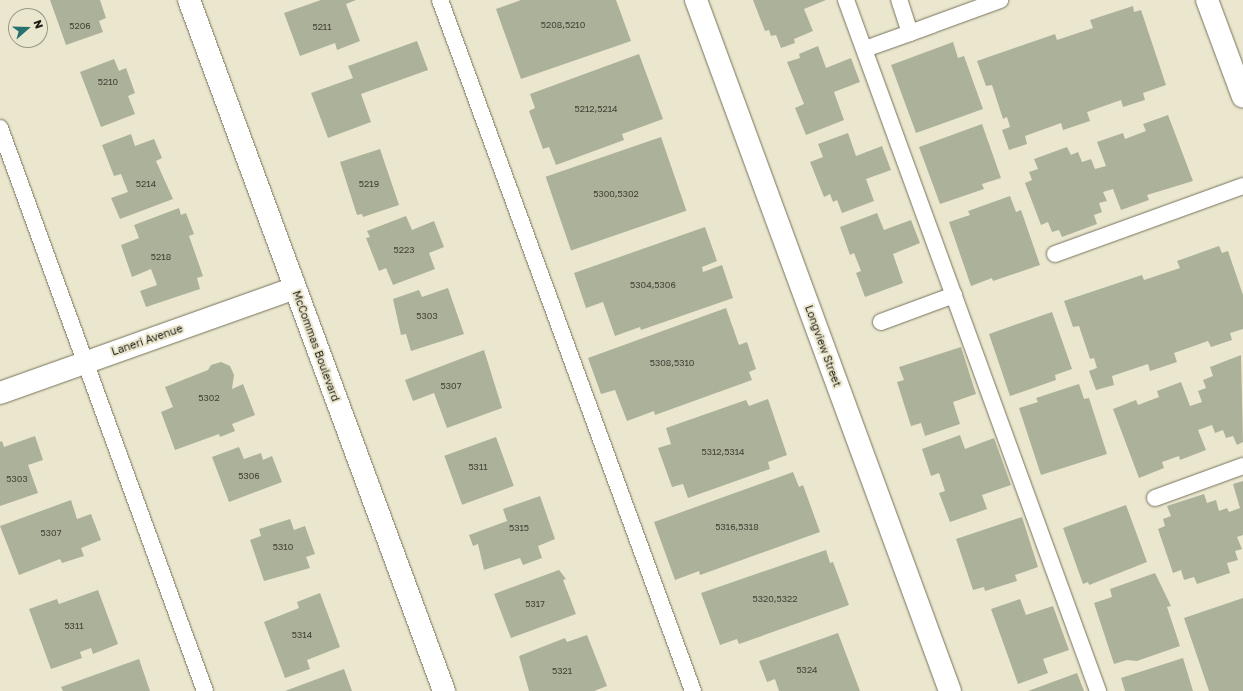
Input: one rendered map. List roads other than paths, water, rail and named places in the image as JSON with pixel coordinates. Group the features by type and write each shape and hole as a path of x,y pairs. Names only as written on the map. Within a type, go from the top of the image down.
{"street":[{"name":"McCommas Boulevard","path":"188,0 444,691"},
{"name":"Longview Street","path":"696,0 950,691"},
{"path":"1207,0 1243,97"},
{"name":"Laneri Avenue","path":"0,393 85,361 295,288"}],"lane":[{"path":"440,0 693,691"},
{"path":"846,0 1098,691"},
{"path":"898,0 910,32"},
{"path":"865,49 1000,0"},
{"path":"0,128 205,691"},
{"path":"1055,254 1243,186"},
{"path":"881,322 954,295"},
{"path":"1155,498 1243,466"}]}
